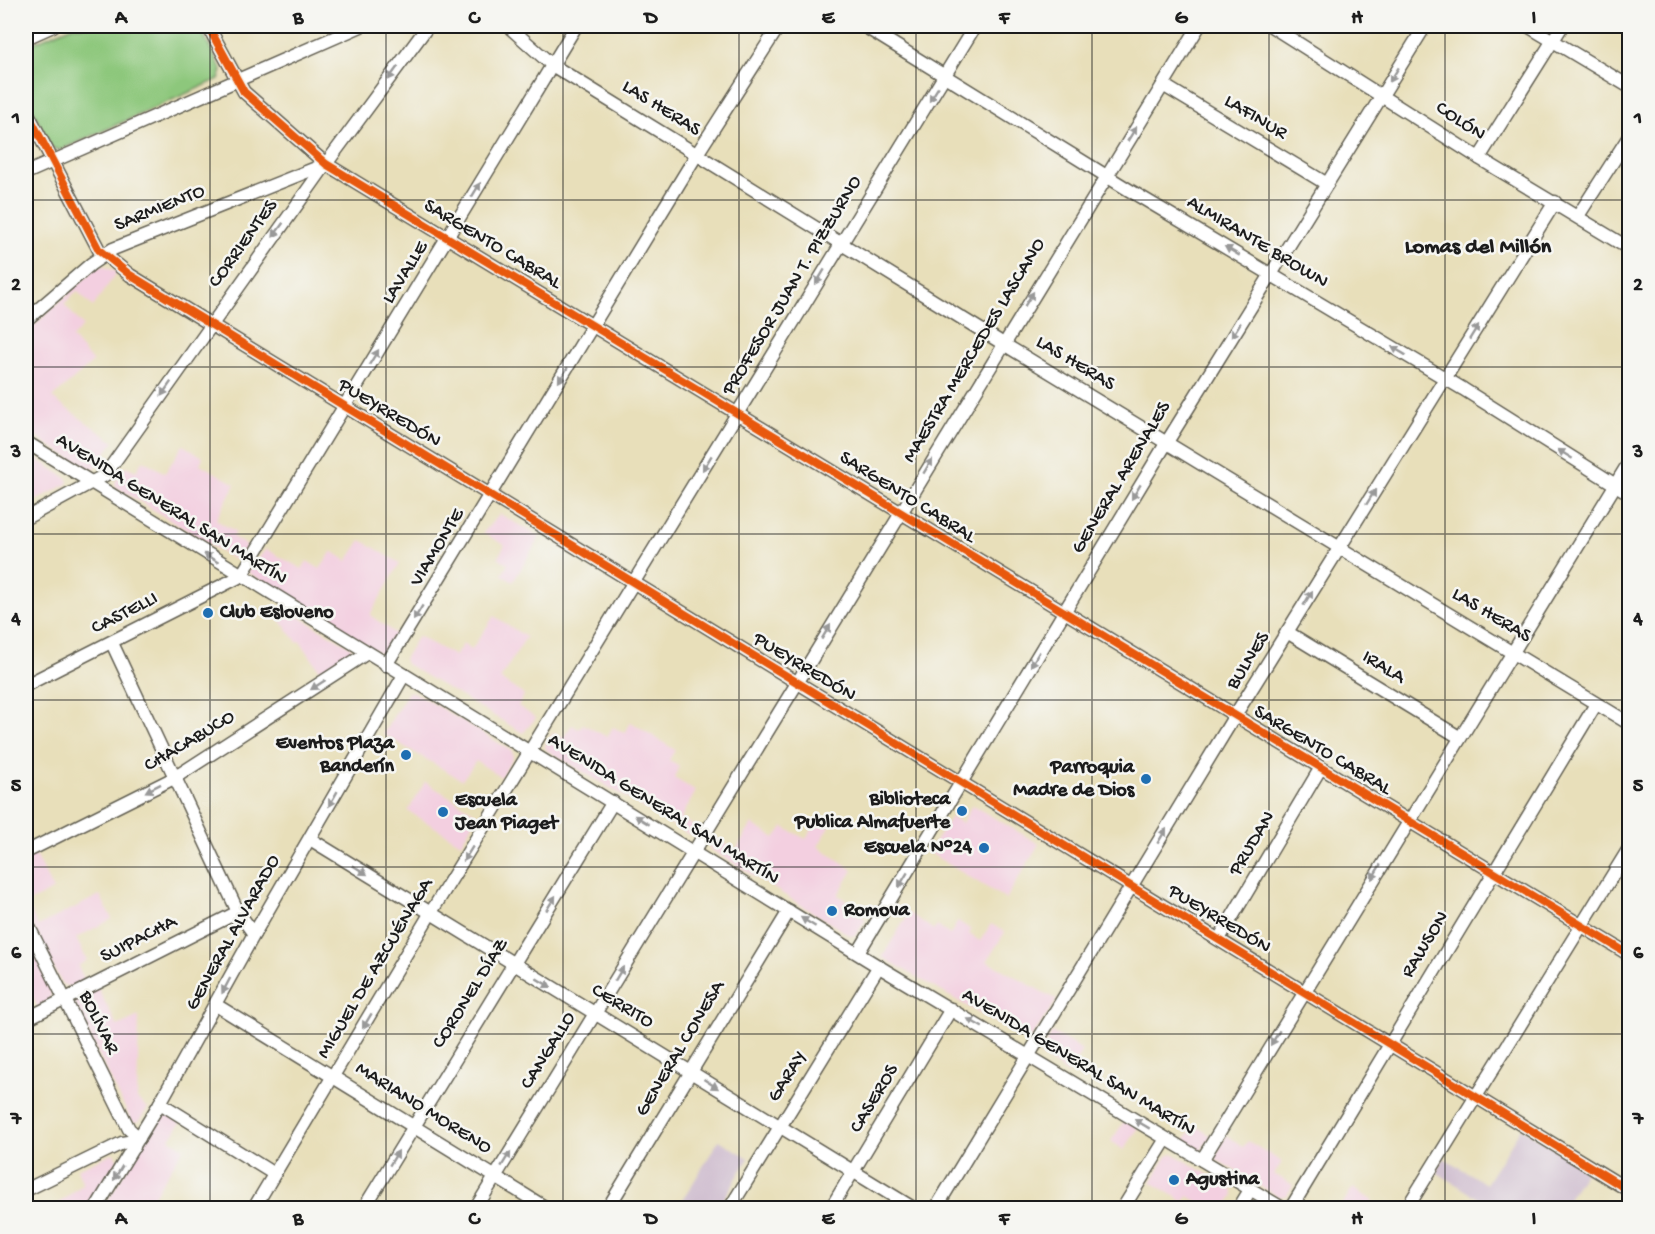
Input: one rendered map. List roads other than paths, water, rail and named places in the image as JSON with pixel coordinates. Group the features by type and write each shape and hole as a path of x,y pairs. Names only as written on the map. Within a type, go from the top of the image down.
{"street":[{"path":"26,38 52,26"},
{"name":"SARGENTO CABRAL","path":"208,26 244,92 326,164 594,325 1492,874 1582,925 1629,955"},
{"path":"26,173 362,26"},
{"name":"CORRIENTES","path":"26,518 91,484 105,474 326,164 428,26"},
{"name":"LAS HERAS","path":"508,26 552,65 1002,343 1629,724"},
{"name":"LAVALLE","path":"241,576 576,26"},
{"name":"VIAMONTE","path":"386,665 697,154 779,26"},
{"name":"ALMIRANTE BROWN","path":"864,26 1105,175 1445,379 1629,494"},
{"name":"PROFESOR JUAN T. PIZZURNO","path":"531,750 975,26"},
{"name":"MAESTRA MERCEDES LASCANO","path":"693,852 1002,343 1199,26"},
{"name":"COLÓN","path":"1271,26 1479,158 1555,202 1629,249"},
{"name":"GENERAL ARENALES","path":"858,953 1167,442 1425,26"},
{"path":"1528,26 1629,87"},
{"path":"1479,158 1562,26"},
{"name":"LAFINUR","path":"1163,85 1327,184"},
{"name":"PUEYRREDÓN","path":"26,111 103,255 130,275 1629,1191"},
{"path":"1578,216 1629,135"},
{"name":"SARMIENTO","path":"26,320 103,255 123,244 326,164"},
{"name":"BULNES","path":"936,1209 1339,546 1555,202"},
{"name":"AVENIDA GENERAL SAN MARTÍN","path":"26,442 386,665 531,750 789,911 1282,1209"},
{"path":"1202,1160 1629,461"},
{"name":"CASTELLI","path":"26,685 241,576"},
{"name":"IRALA","path":"1287,632 1459,737"},
{"path":"112,643 238,912 254,934"},
{"name":"CHACABUCO","path":"26,852 174,778 367,653"},
{"name":"GENERAL ALVARADO","path":"101,1207 254,934 404,675"},
{"name":"RAWSON","path":"1291,1209 1389,1043 1596,704"},
{"name":"MIGUEL DE AZCUÉNAGA","path":"254,1209 531,750"},
{"name":"PRUDAN","path":"1219,939 1320,769"},
{"name":"CORONEL DÍAZ","path":"364,1209 613,802"},
{"name":"CERRITO","path":"310,839 690,1070 913,1209"},
{"path":"1407,1209 1629,847"},
{"name":"CANGALLO","path":"476,1209 693,852"},
{"name":"GENERAL CONESA","path":"608,1209 690,1070 789,911"},
{"name":"SUIPACHA","path":"26,1019 238,912"},
{"name":"BOLÍVAR","path":"26,921 136,1142"},
{"name":"GARAY","path":"730,1209 879,966"},
{"name":"MARIANO MORENO","path":"216,1005 335,1076 546,1209"},
{"name":"CASEROS","path":"831,1209 951,1009"},
{"path":"160,1103 274,1174"},
{"path":"1123,1209 1166,1139"},
{"path":"26,1190 122,1143 136,1142"},
{"path":"1239,1209 1251,1190"}],"place":[{"name":"Club Esloveno","path":"208,613"},
{"name":"Eventos Plaza Banderín","path":"406,755"},
{"name":"Parroquia Madre de Dios","path":"1146,779"},
{"name":"Biblioteca Publica Almafuerte","path":"962,811"},
{"name":"Escuela Jean Piaget","path":"443,812"},
{"name":"Escuela N°24","path":"984,848"},
{"name":"Romova","path":"832,911"},
{"name":"Agustina","path":"1174,1180"}],"district":[{"name":"Lomas del Millón","path":"1478,248"}]}
